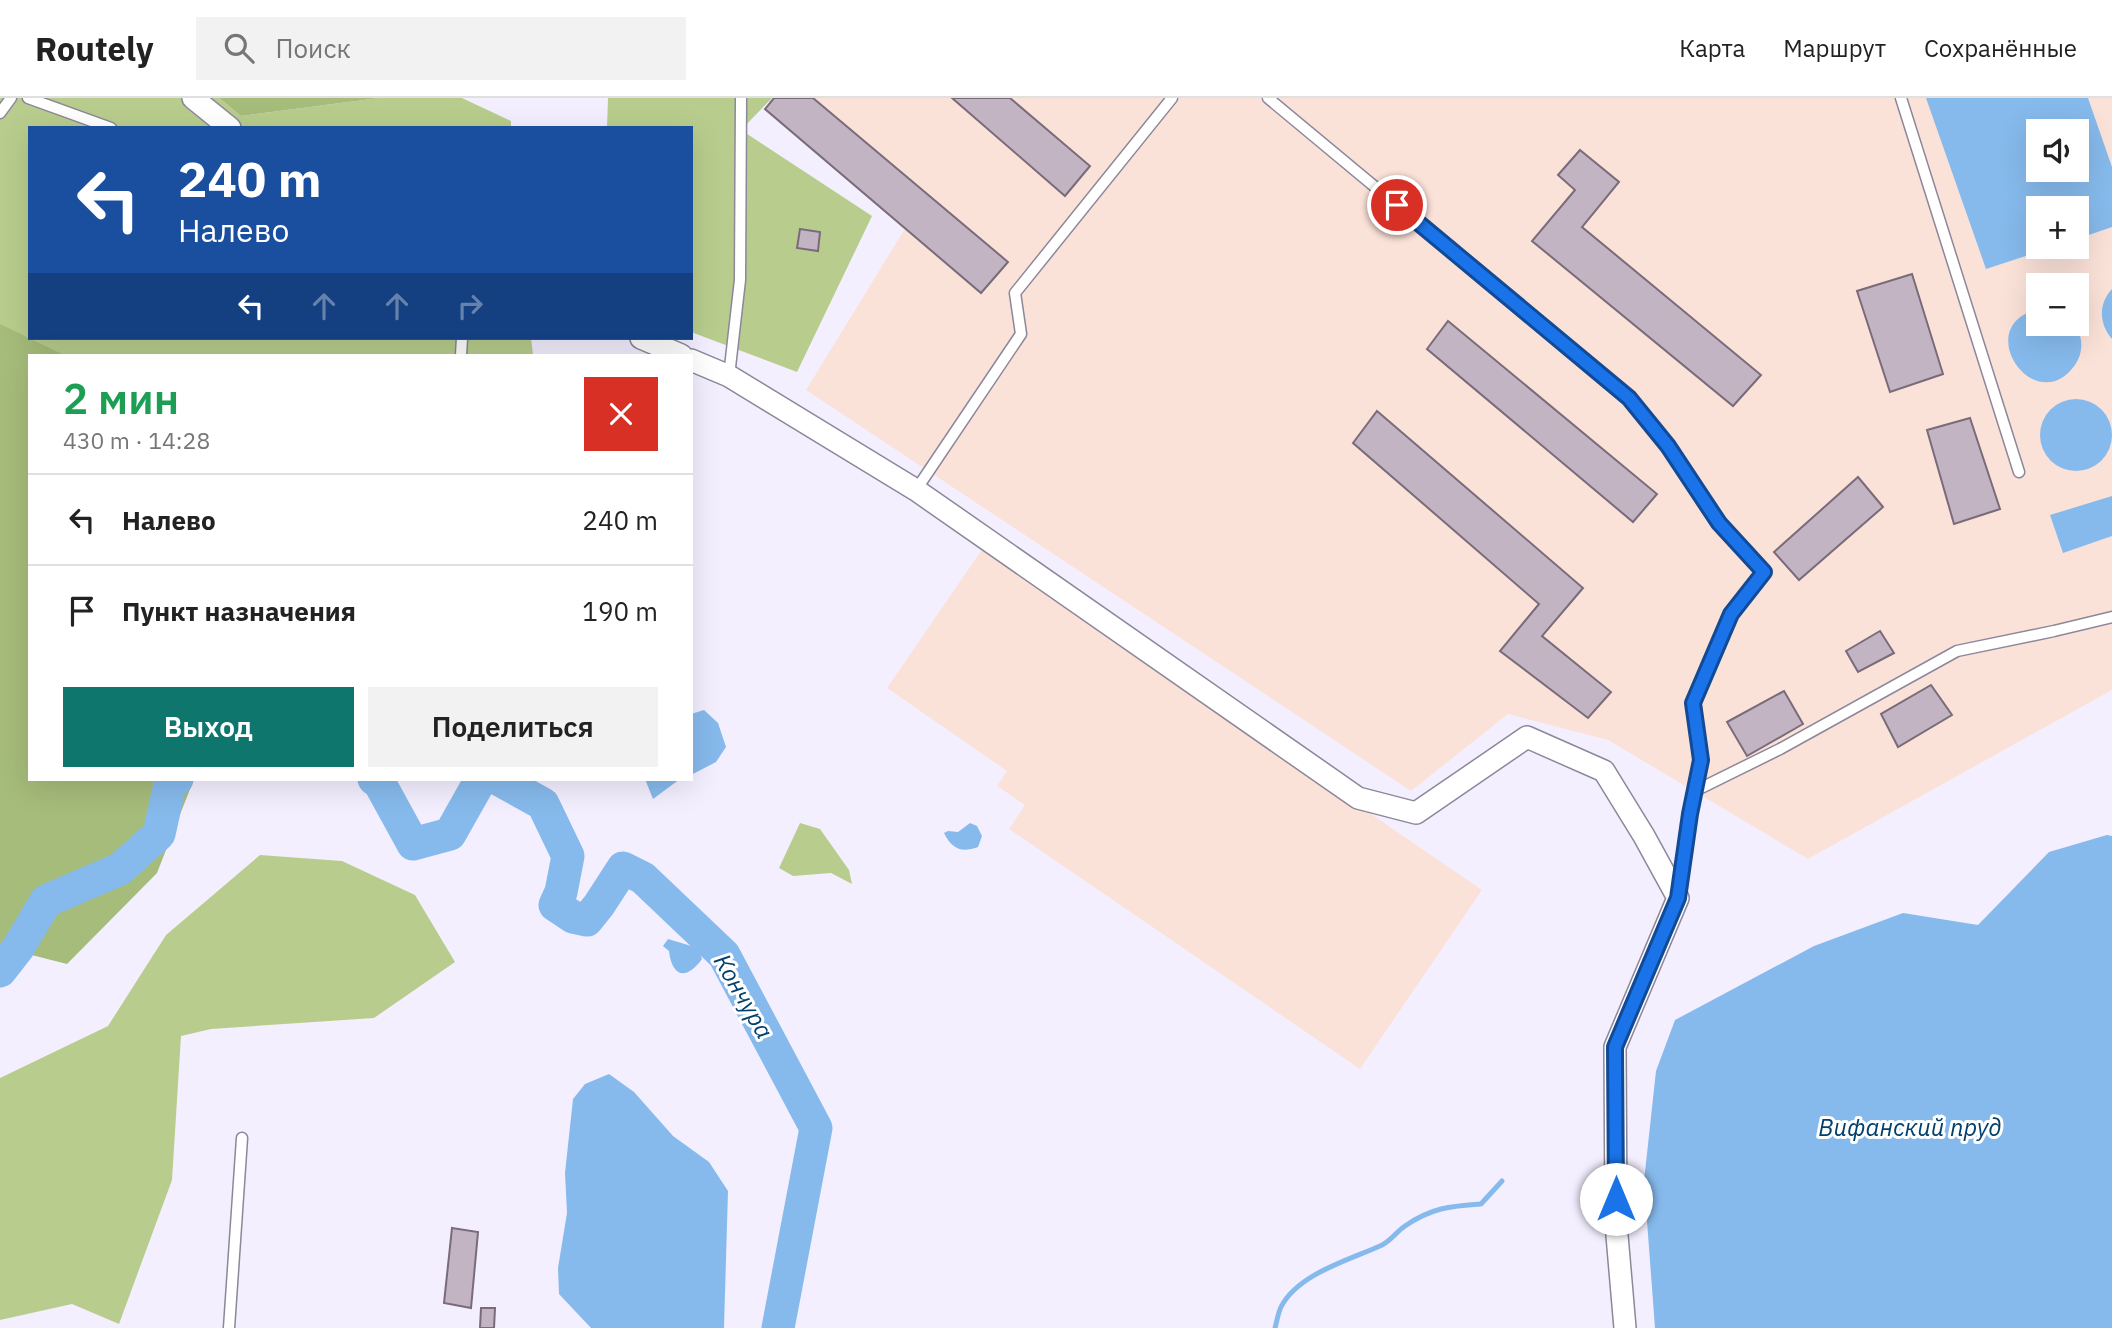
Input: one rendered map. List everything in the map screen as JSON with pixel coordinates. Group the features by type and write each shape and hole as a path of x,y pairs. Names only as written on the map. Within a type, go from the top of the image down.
{"street":[{"path":"193,98 228,126"},
{"path":"647,340 679,354"},
{"path":"693,361 729,376 916,490 1358,798 1416,813 1527,737 1604,771 1678,898 1615,1047 1616,1224 1625,1328"}],"lane":[{"path":"0,113 12,98"},
{"path":"28,98 105,126"},
{"path":"729,376 740,281 741,98"},
{"path":"916,490 1021,334 1015,293 1172,98"},
{"path":"1268,98 1629,398 1668,446 1719,523 1764,572 1731,614 1693,703 1701,760 1678,898"},
{"path":"1901,98 2019,472"},
{"path":"1695,791 1780,749 1957,651 2112,617"},
{"path":"229,1328 242,1138"}],"shaded area":[{"path":"784,98 2112,98 2112,690 1808,859 1608,740 1508,714 1411,791 806,390 906,227"},
{"path":"983,548 1482,890 1360,1069 1009,829 1025,805 997,786 1007,771 887,688"}],"green space":[{"path":"0,98 219,98 241,116 379,98 462,98 511,121 511,126 28,126 28,340 531,340 533,354 28,354 0,416"},
{"path":"219,98 379,98 241,116"},
{"path":"608,98 772,98 741,130 872,216 797,372 693,333 693,126 607,126"},
{"path":"0,324 28,338 28,340 62,354 28,354 28,781 193,781 157,873 67,964 0,947"},
{"path":"800,823 820,829 849,870 852,884 831,873 793,876 779,868"},
{"path":"260,855 342,861 415,895 455,962 374,1018 211,1029 181,1036 172,1180 119,1324 72,1304 0,1320 0,1078 108,1026 166,935"}],"water":[{"path":"1926,98 2088,98 2112,167 2112,227 2089,235 2089,196 2026,196 2026,256 1986,269"},
{"path":"2112,289 2112,339 2103,321 2102,307"},
{"path":"2026,315 2026,336 2080,336 2080,355 2075,365 2059,379 2043,382 2028,376 2016,364 2009,349 2009,332 2019,318"},
{"path":"2083,399 2102,409 2110,421 2110,449 2102,461 2090,469 2069,471 2050,461 2042,449 2040,428 2050,409 2062,401"},
{"path":"2112,496 2112,536 2063,553 2050,515"},
{"path":"704,710 718,723 726,747 716,762 693,774 693,713"},
{"path":"646,781 677,781 653,799"},
{"path":"970,823 977,826 982,836 978,847 967,850 950,843 944,833 958,832"},
{"name":"Вифанский пруд","path":"2107,835 2112,836 2112,1328 1655,1328 1644,1181 1656,1071 1675,1020 1814,946 1903,913 1978,925 2049,852"},
{"path":"668,939 698,948 702,959 691,971 677,971 669,951 663,946"},
{"path":"609,1074 634,1092 673,1136 709,1162 728,1191 724,1328 591,1328 559,1294 558,1268 567,1213 565,1173 573,1099 585,1084"}],"building":[{"path":"774,98 813,98 1008,262 981,293 765,109"},
{"path":"952,98 1010,98 1090,166 1065,196"},
{"path":"1580,150 1619,182 1582,227 1761,375 1733,406 1532,241 1575,190 1558,175"},
{"path":"800,229 820,232 818,251 797,248"},
{"path":"1912,274 1943,374 1890,392 1857,291"},
{"path":"1448,321 1657,494 1633,522 1427,349"},
{"path":"1377,411 1583,588 1542,636 1611,692 1588,718 1500,651 1539,604 1353,443"},
{"path":"1970,418 2000,509 1954,524 1927,430"},
{"path":"1858,477 1883,507 1799,580 1774,552"},
{"path":"1880,631 1894,653 1858,672 1846,651"},
{"path":"1931,685 1952,715 1898,747 1881,714"},
{"path":"1784,691 1803,724 1747,756 1727,722"},
{"path":"452,1228 478,1232 471,1308 444,1303"},
{"path":"481,1308 495,1308 494,1328 480,1328"}],"waterway":[{"name":"Кончура","path":"0,971 18,948 46,901 120,869 159,834 170,784 174,781"},
{"name":"Кончура","path":"377,781 413,844 450,834 480,781"},
{"name":"Кончура","path":"502,781 543,804 568,856 561,892 555,905 573,917 587,920 623,868 643,878 724,955 816,1128 778,1328"},
{"path":"1275,1328 1280,1309 1289,1295 1312,1277 1384,1244 1423,1215 1450,1207 1481,1204 1502,1181"}],"route":[{"path":"1397,205 1629,398 1668,446 1719,523 1764,572 1731,614 1693,703 1701,760 1678,898 1615,1047 1616,1199"}]}
